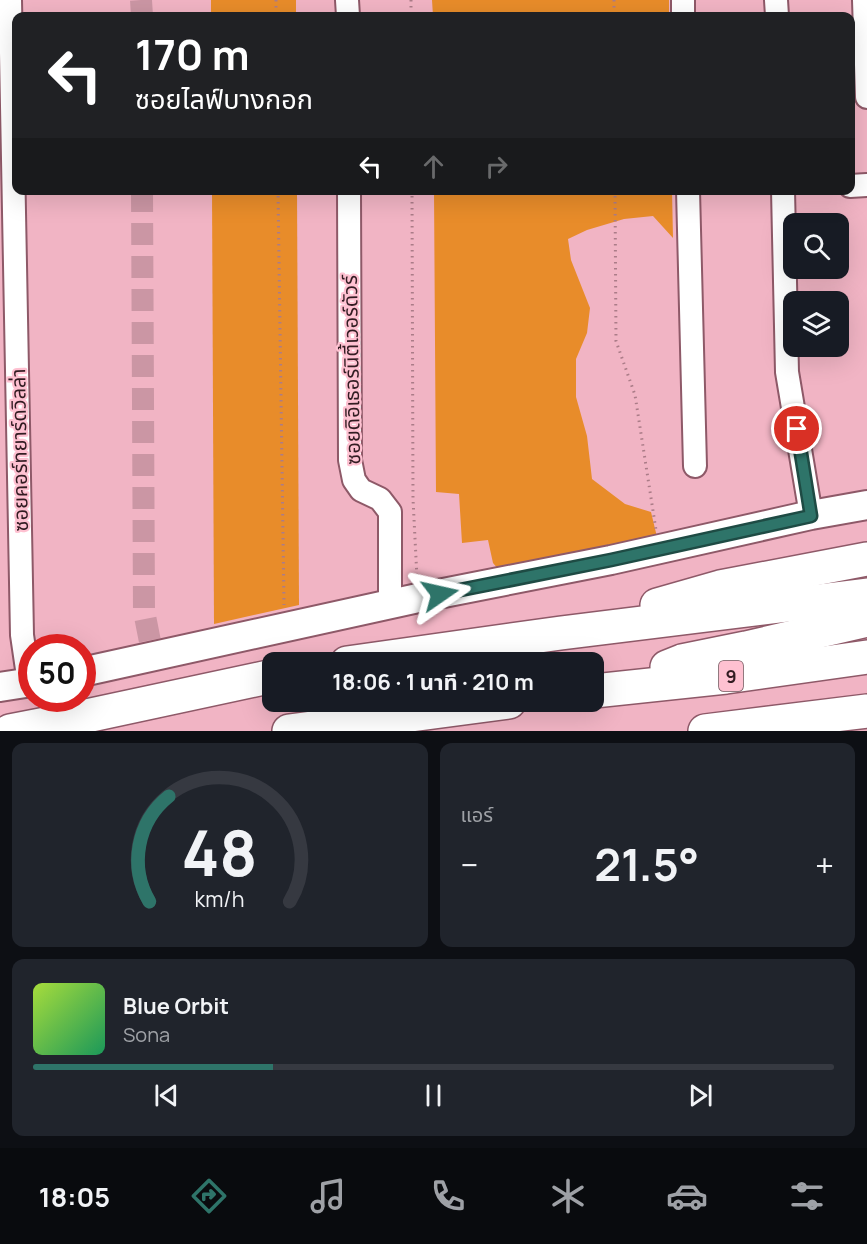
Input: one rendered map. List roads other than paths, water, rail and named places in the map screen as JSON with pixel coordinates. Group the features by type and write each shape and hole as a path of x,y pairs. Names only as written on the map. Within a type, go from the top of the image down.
{"highway":[{"path":"561,633 720,587 867,559"},
{"path":"425,652 867,595"},
{"path":"604,689 682,661 867,620"},
{"name":"9","path":"604,689 726,677 867,657"},
{"path":"10,731 262,678"},
{"path":"705,731 867,711"},
{"path":"289,731 432,712"}],"main road":[{"path":"96,669 418,598 867,505"},
{"path":"0,687 18,684"}],"street":[{"name":"ซอยคอร์ทยาร์ดวิลล่า","path":"10,0 12,106"},
{"path":"864,0 867,97"},
{"name":"ซอยคอร์ทยาร์ดวิลล่า","path":"14,195 22,634"},
{"name":"ซอยดิอิเธอร์นิตี้เวอร์ดัวร์","path":"349,195 350,460 354,480 362,490 380,499 390,512 390,605"},
{"path":"688,195 695,466"},
{"path":"783,195 787,372 811,516"}],"tunnel":[{"path":"141,0 142,12"},
{"path":"142,195 144,611 153,657"}]}
